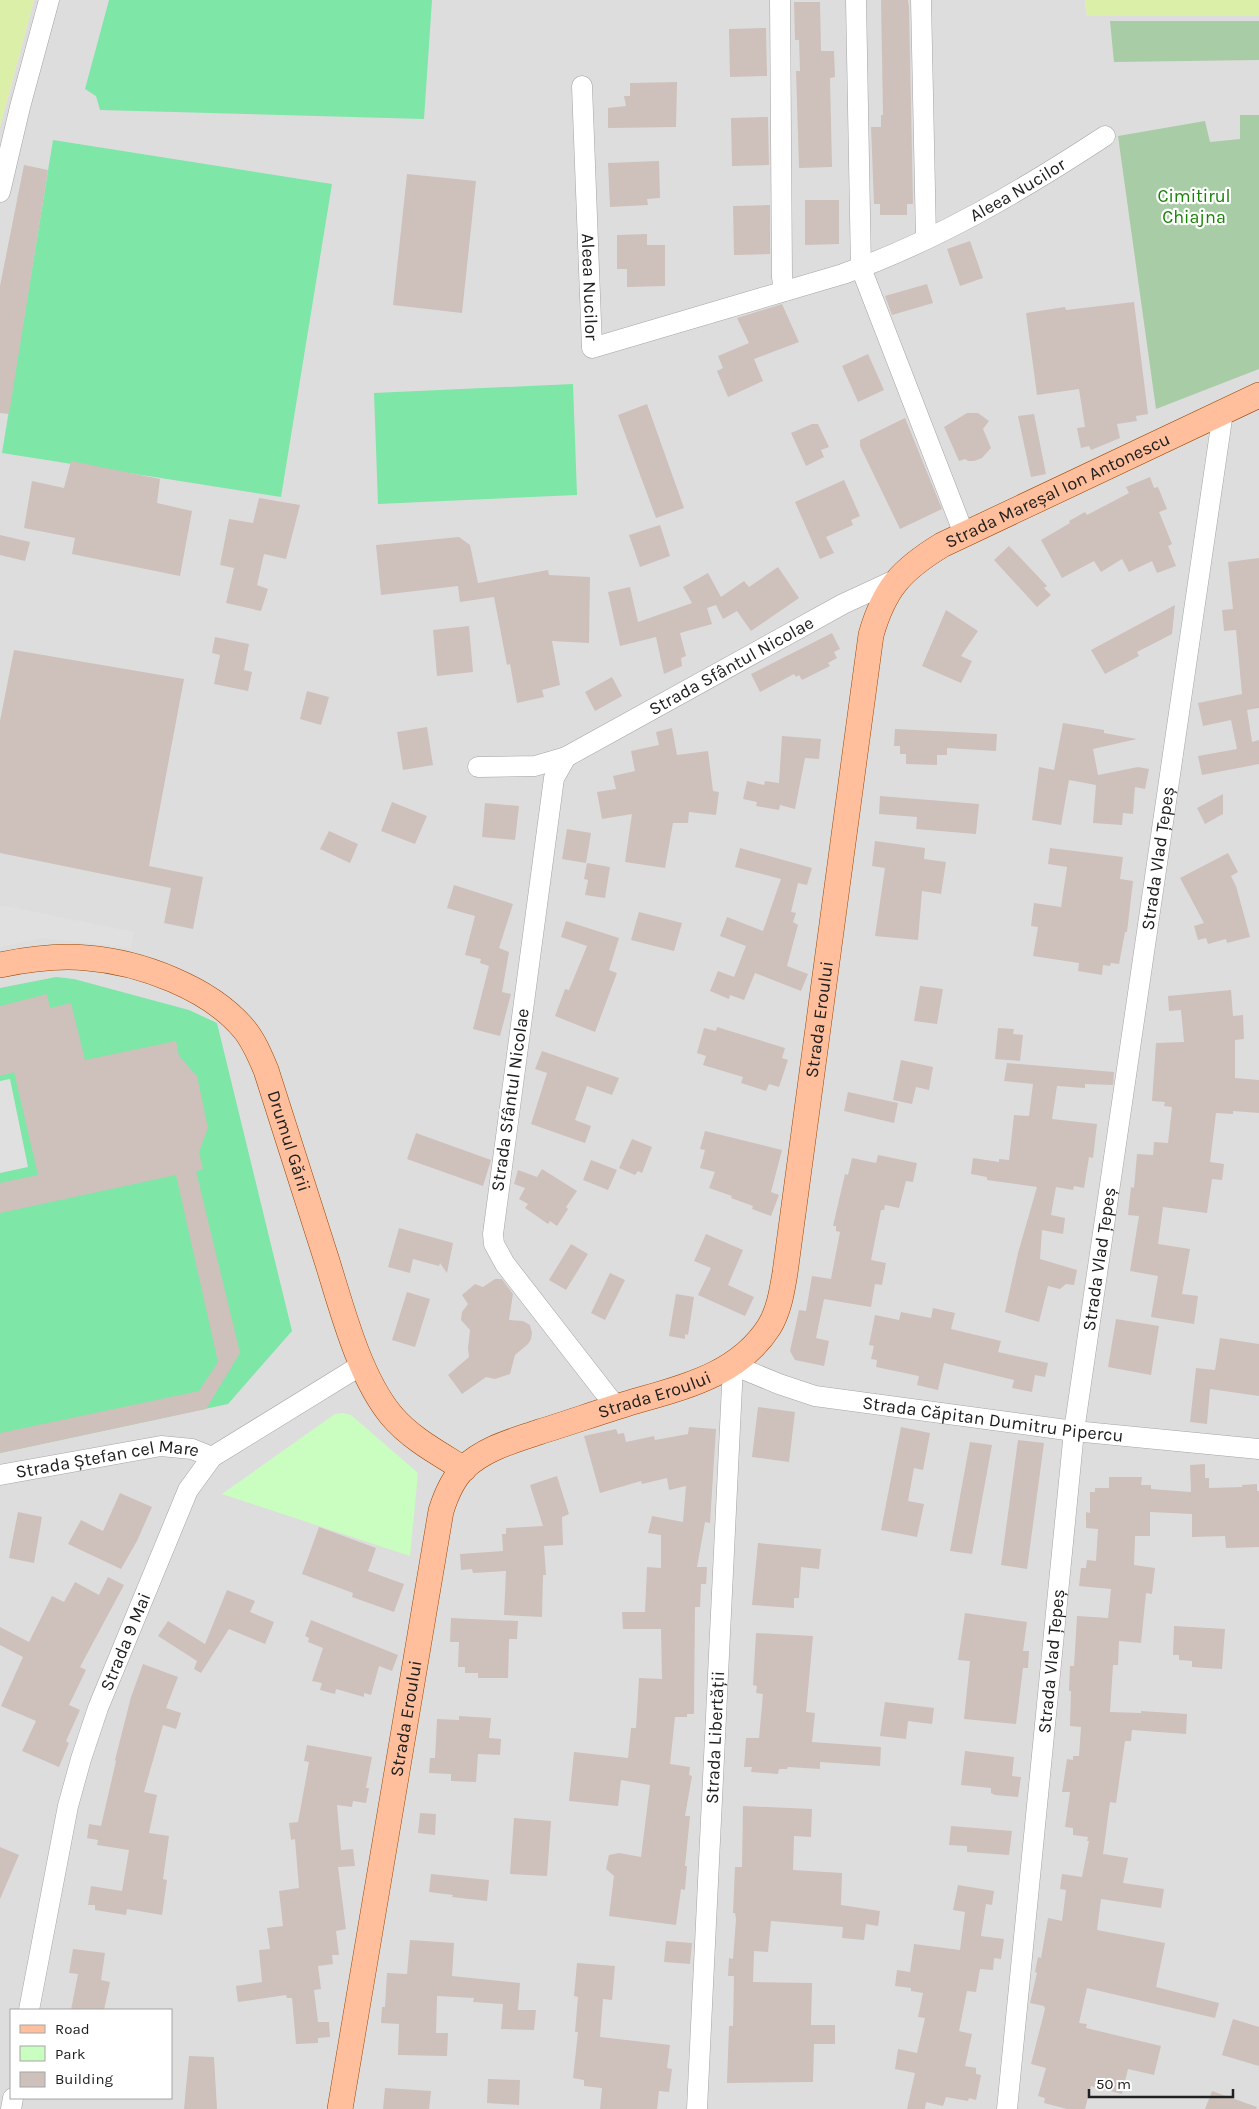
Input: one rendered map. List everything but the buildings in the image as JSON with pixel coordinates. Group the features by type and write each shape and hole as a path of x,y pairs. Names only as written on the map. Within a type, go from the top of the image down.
{"main road":[{"name":"Strada Mareșal Ion Antonescu","path":"877,613 888,591 897,579 926,555 964,534 1259,395"},
{"name":"Strada Eroului","path":"340,2109 441,1511 451,1485 464,1468 488,1451 616,1407 690,1385 734,1365 754,1347 770,1325 779,1305 784,1281 871,635 877,613"},
{"name":"Drumul Gării","path":"0,965 43,957 88,958 114,962 163,977 202,994 219,1005 245,1030 257,1049 266,1070 340,1304 363,1364 380,1400 401,1426 423,1443 464,1468"}],"street":[{"path":"0,192 48,0"},
{"path":"780,0 782,277 784,291"},
{"path":"856,0 860,268 964,534"},
{"path":"921,0 926,238"},
{"name":"Aleea Nucilor","path":"582,86 592,348 860,268 992,206 1046,176 1105,136"},
{"name":"Strada Vlad Țepeș","path":"1007,2109 1074,1431 1223,412"},
{"name":"Strada Sfântul Nicolae","path":"478,767 535,766 566,757 843,604 897,579"},
{"name":"Strada Sfântul Nicolae","path":"566,757 554,778 492,1234 494,1244 505,1264 616,1407"},
{"name":"Strada 9 Mai","path":"30,2009 68,1806 98,1708 188,1490 212,1457 363,1364"},
{"name":"Strada Căpitan Dumitru Pipercu","path":"734,1365 779,1384 815,1396 1074,1431 1259,1450"},
{"name":"Strada Libertății","path":"697,2109 734,1365"},
{"name":"Strada Ștefan cel Mare","path":"0,1475 162,1446 192,1449 212,1457"}],"shaded area":[{"path":"34,0 1085,0 1087,16 1259,16 1259,2109 0,2109 0,127"},
{"path":"6,906 134,932 131,948 42,938 0,947 0,907"},
{"path":"10,1079 28,1167 0,1173 0,1081"}],"green space":[{"path":"0,0 34,0 0,127"},
{"path":"109,0 432,0 424,119 100,110 96,96 85,89"},
{"path":"1085,0 1259,0 1259,16 1087,16"},
{"path":"1110,21 1259,21 1259,60 1114,62"},
{"name":"Cimitirul Chiajna","path":"1240,115 1259,115 1259,369 1156,409 1118,136 1205,121 1210,142 1240,139"},
{"path":"53,140 332,184 281,497 2,453"},
{"path":"573,384 577,495 378,504 374,393"},
{"path":"56,977 74,979 189,1010 217,1023 292,1331 228,1404 0,1453 0,988"},
{"path":"335,1414 351,1415 418,1473 410,1556 222,1494"}]}
